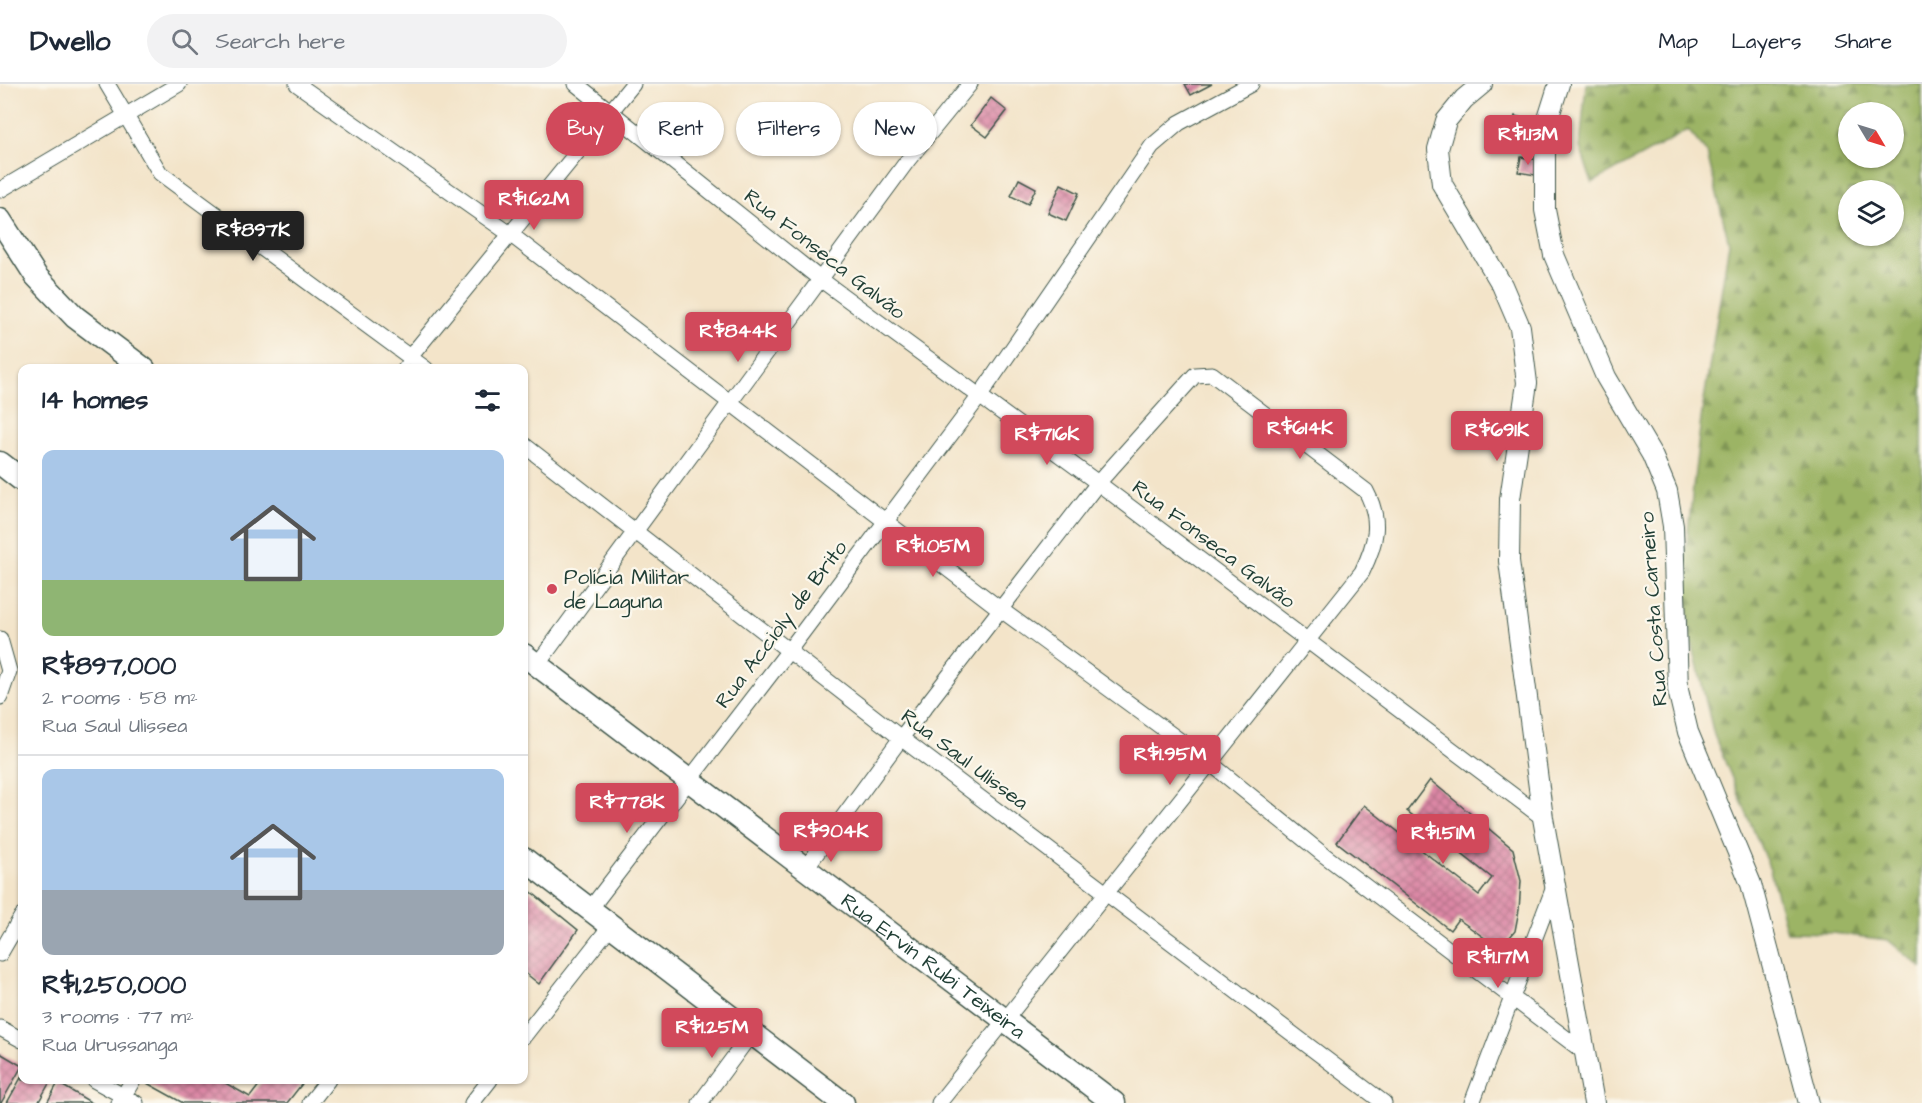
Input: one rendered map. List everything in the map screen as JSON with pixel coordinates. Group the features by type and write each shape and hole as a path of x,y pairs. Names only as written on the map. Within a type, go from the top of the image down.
{"main road":[{"path":"0,220 36,276 75,316 137,364"},
{"path":"0,463 18,477"},
{"name":"Rua Ervin Rubi Teixeira","path":"530,660 1114,1103"},
{"path":"528,862 612,924 751,1034 843,1103"}],"street":[{"path":"107,84 160,173 405,363 574,156"},
{"path":"0,190 179,84"},
{"path":"297,84 510,234 1000,609 1209,762 1320,852 1584,1052"},
{"name":"Rua Fonseca Galvão","path":"576,84 598,102"},
{"path":"618,102 633,84"},
{"path":"530,660 635,531 909,159 970,84"},
{"name":"Rua Accioly de Brito","path":"590,909 790,649 884,520 979,397 1152,146 1179,123 1251,84"},
{"path":"1482,84 1464,99 1446,121 1438,149 1442,184 1502,285 1520,327 1527,383 1510,499 1509,561 1543,818 1594,1103"},
{"name":"Rua Costa Carneiro","path":"1559,84 1548,118 1545,152 1545,210 1554,255 1606,377 1652,455 1667,491 1673,526 1678,690 1688,732 1751,884 1809,1103"},
{"name":"Rua Fonseca Galvão","path":"625,124 820,279 1098,483 1543,818"},
{"path":"805,869 902,738 1098,483 1180,388 1195,375 1212,374 1366,491 1374,506 1377,526 1374,547 1362,572 939,1103"},
{"name":"Rua Saul Ulissea","path":"528,448 902,738 1384,1103"},
{"path":"0,639 9,670 0,697"},
{"path":"1472,1103 1554,887"},
{"path":"0,954 18,923"},
{"path":"528,1031 612,924"},
{"path":"0,1028 18,1038"},
{"path":"700,1103 751,1034"},
{"path":"100,1084 126,1101 132,1084"},
{"path":"310,1103 325,1084"},
{"path":"472,1103 481,1084"}],"green space":[{"path":"1586,84 1922,84 1922,968 1888,940 1832,933 1787,932 1770,870 1714,735 1690,635 1685,557 1701,419 1729,243 1707,153 1688,130 1592,183 1580,147"}],"building":[{"path":"1185,84 1212,84 1191,95"},
{"path":"991,98 1007,111 987,137 971,125"},
{"path":"1515,116 1532,121 1524,152 1506,148"},
{"path":"1521,157 1538,160 1535,175 1518,172"},
{"path":"1019,179 1036,188 1028,204 1011,196"},
{"path":"1061,184 1079,193 1066,221 1048,213"},
{"path":"1430,780 1513,849 1521,881 1519,910 1515,931 1500,949 1458,919 1450,930 1337,842 1364,805 1479,895 1492,878 1407,811"},
{"path":"528,889 578,930 539,984 528,975"},
{"path":"0,1053 18,1064 18,1073 0,1103"},
{"path":"18,1083 49,1084 38,1103 7,1103"},
{"path":"57,1084 60,1084 92,1103 47,1103"},
{"path":"149,1084 227,1084 250,1097 260,1084 302,1084 287,1103 183,1103"}],"place":[{"name":"Polícia Militar de Laguna","path":"552,589"}]}
